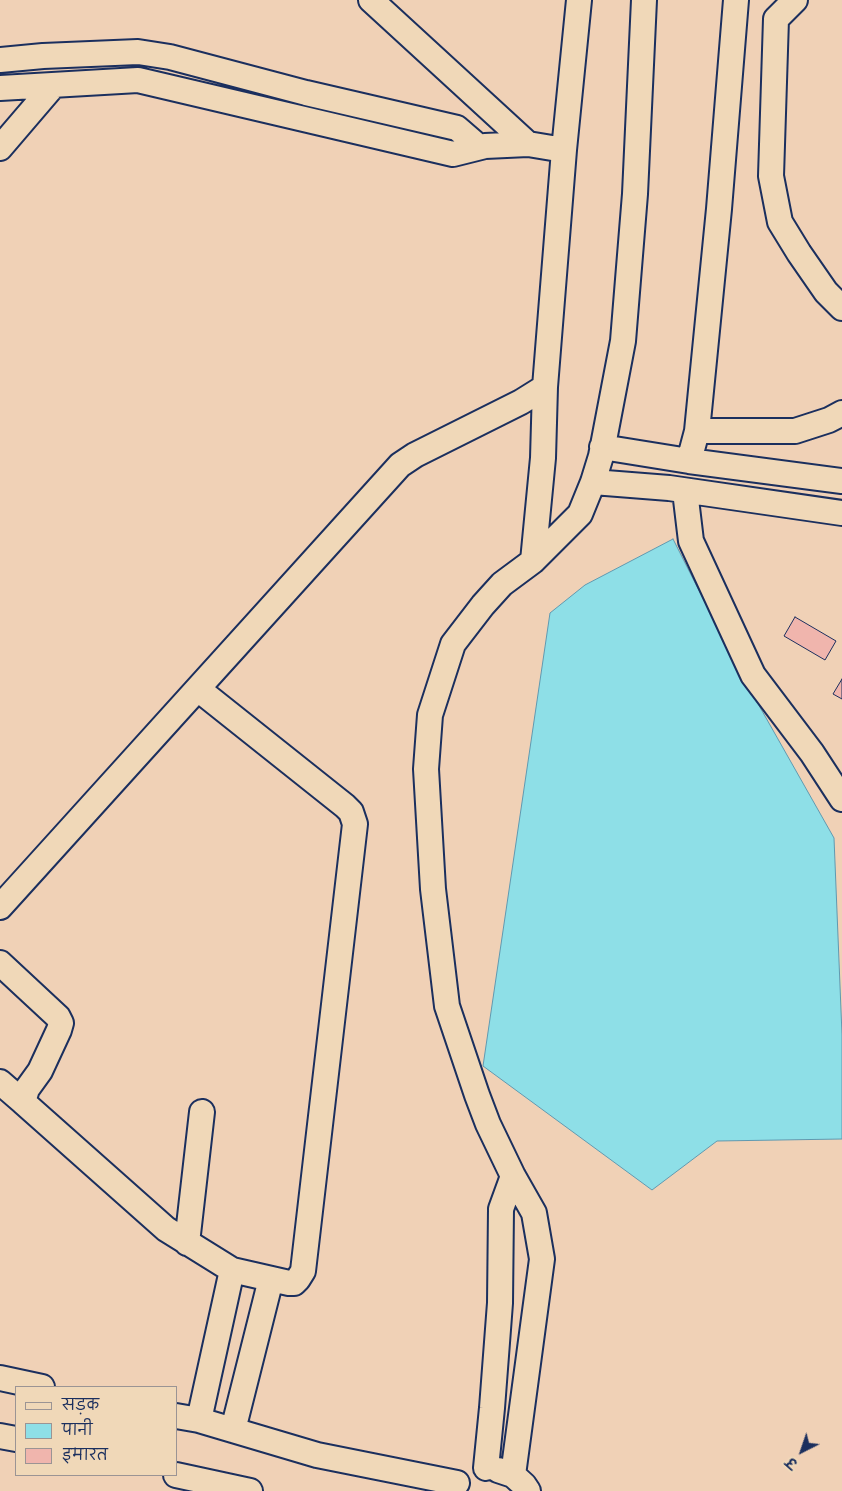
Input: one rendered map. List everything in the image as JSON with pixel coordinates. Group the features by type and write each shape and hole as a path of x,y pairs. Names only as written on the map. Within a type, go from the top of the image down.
{"street":[{"path":"370,0 528,144"},
{"path":"533,561 543,458 545,387 564,150 579,0"},
{"path":"521,1483 542,1259 534,1213 513,1176 488,1124 447,1006 434,889 426,768 430,715 453,644 502,584 533,561 580,514 593,482 602,448 623,342 635,194 644,0"},
{"path":"689,462 697,431 719,209 736,0"},
{"path":"795,0 776,19 771,176 780,222 826,292 842,308"},
{"path":"0,60 43,56 138,52 154,54 306,93 457,128 479,147"},
{"path":"0,88 138,80 453,154 479,147 528,144 564,150"},
{"path":"0,148 53,86"},
{"path":"0,907 400,465 415,455 521,402 545,387"},
{"path":"697,431 795,431 829,420 842,413"},
{"path":"602,448 689,462 842,481"},
{"path":"593,482 669,488 842,513"},
{"path":"685,491 691,541 753,675 812,753 842,800"},
{"path":"0,1082 166,1229 187,1243 232,1270 289,1283 298,1280 302,1271 355,824 351,812 345,806 198,689"},
{"path":"0,963 58,1017 60,1023 59,1030 40,1071 27,1089 24,1102"},
{"path":"187,1243 202,1112"},
{"path":"486,1468 500,1303 501,1209 513,1176"},
{"path":"199,1420 232,1270"},
{"path":"233,1430 271,1279"},
{"path":"0,1378 37,1386"},
{"path":"178,1416 199,1420 317,1455 454,1487 475,1470 486,1468 504,1470 521,1483"},
{"path":"0,1436 15,1439"},
{"path":"178,1475 250,1491"}],"water":[{"path":"673,539 740,672 834,838 842,1035 842,1139 717,1141 652,1190 483,1066 550,613 585,585"}],"building":[{"path":"795,617 836,641 825,660 784,636"},
{"path":"842,679 842,699 833,694"}]}
